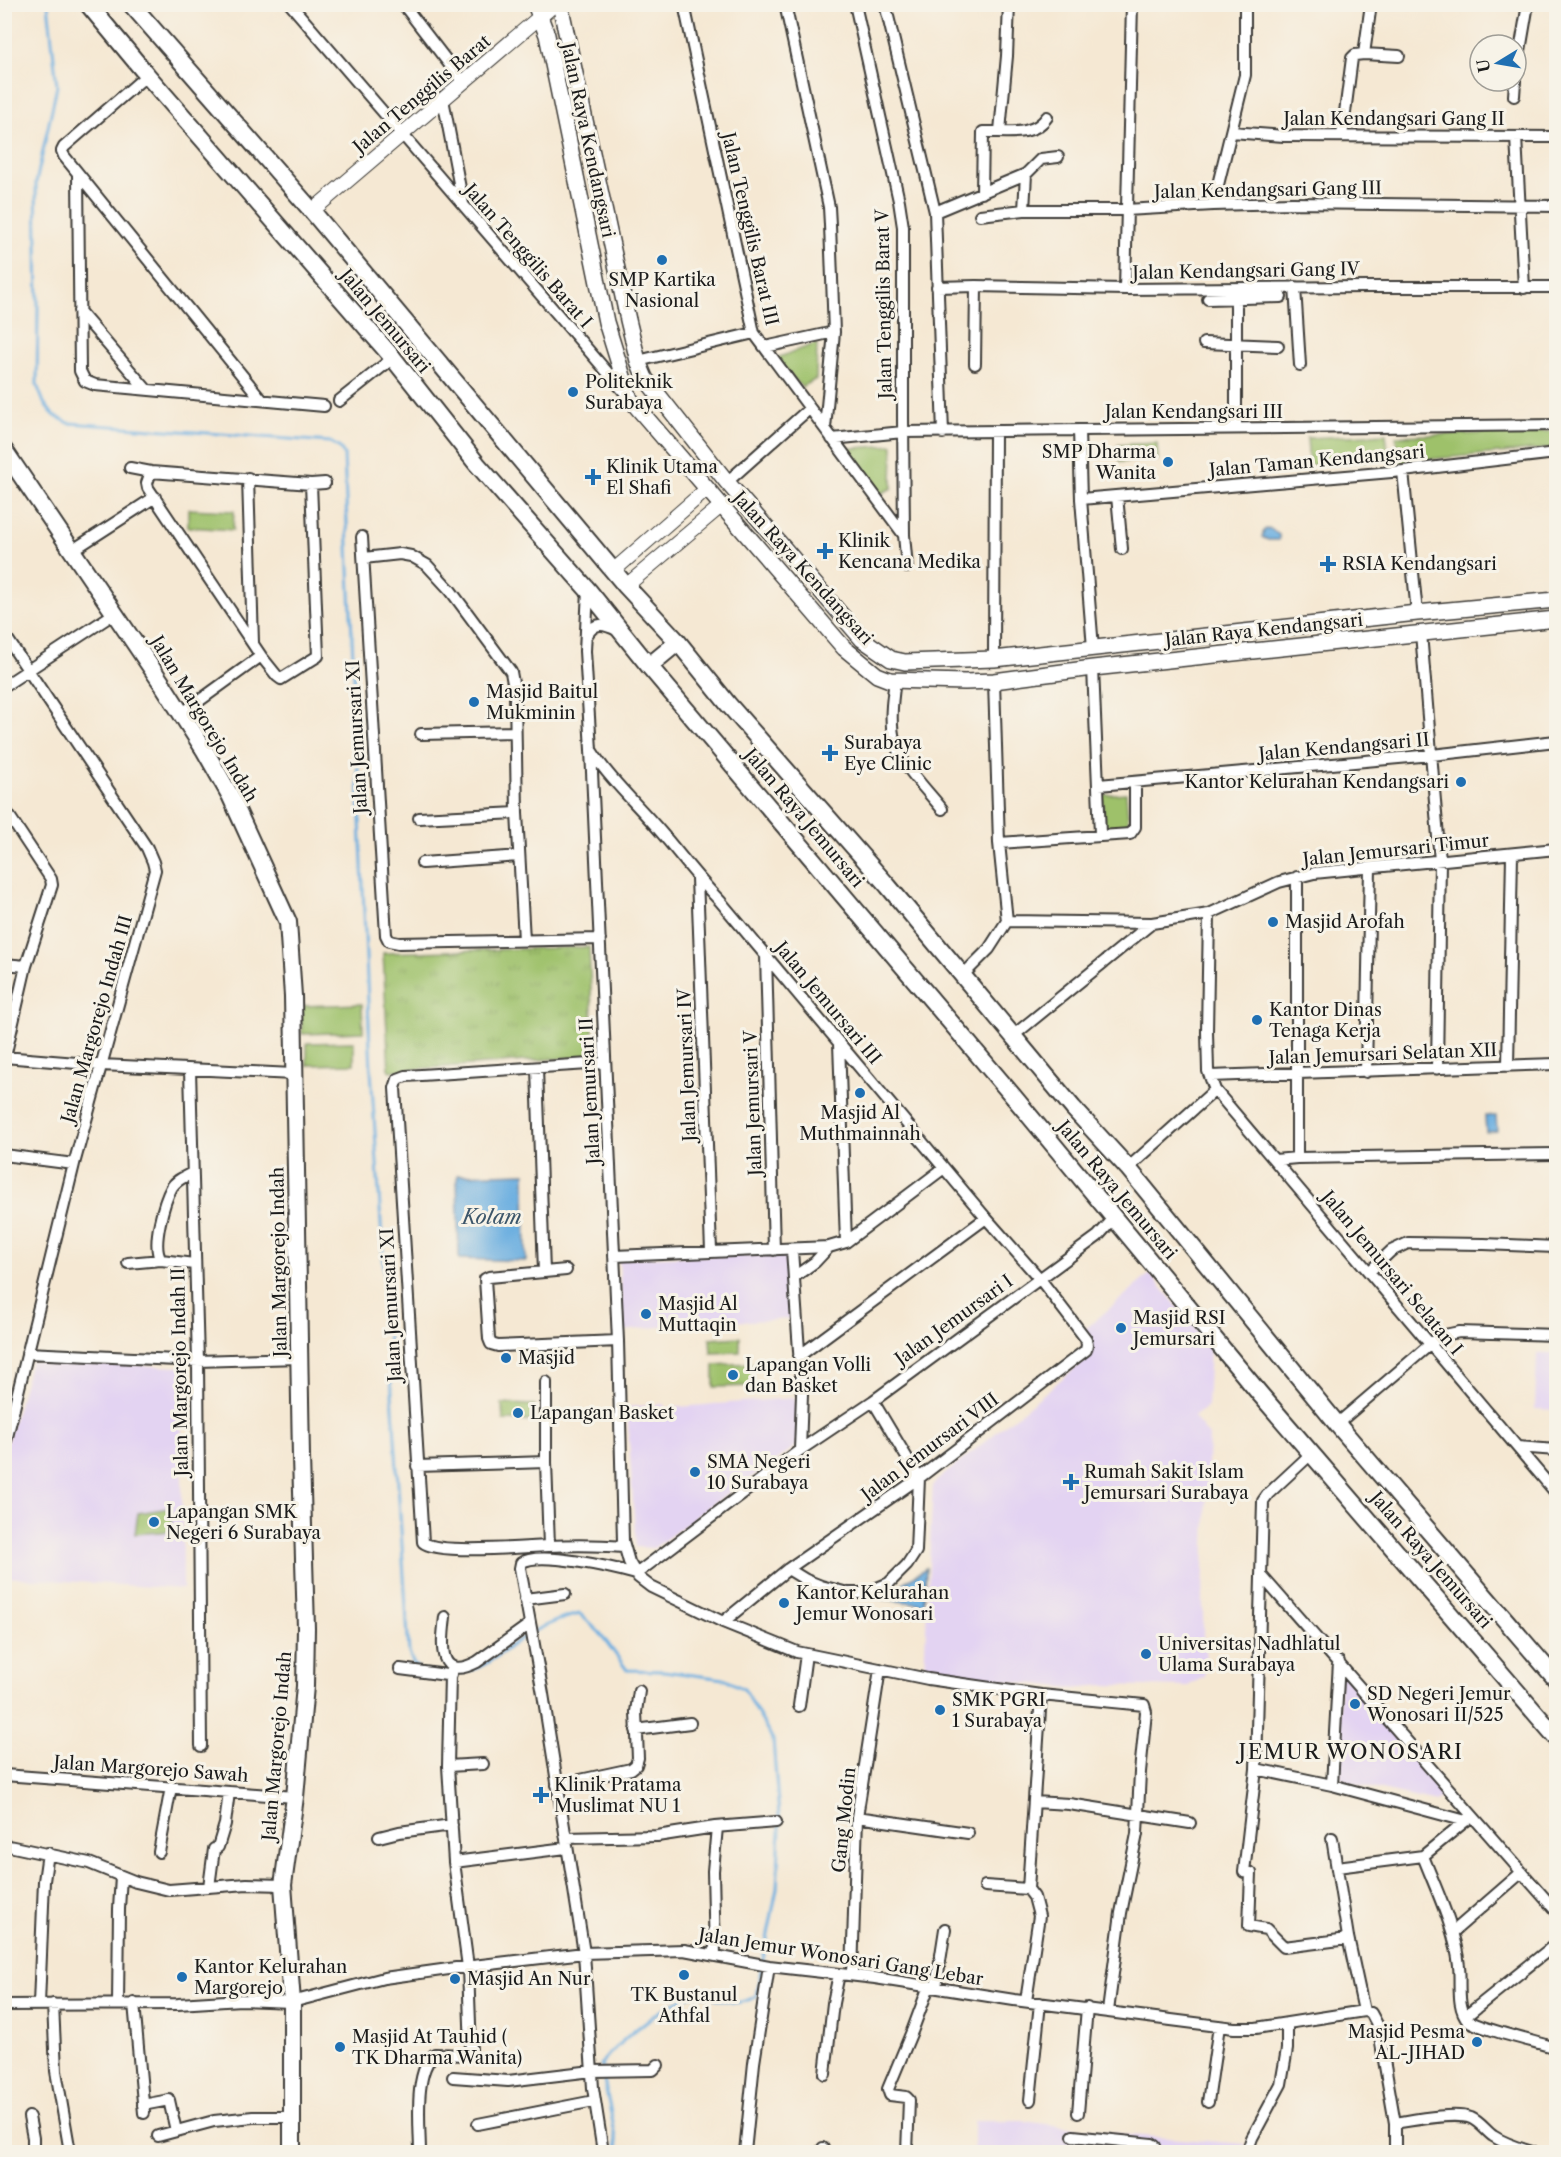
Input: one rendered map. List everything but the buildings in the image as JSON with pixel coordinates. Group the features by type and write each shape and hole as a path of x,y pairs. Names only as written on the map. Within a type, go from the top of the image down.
{"main road":[{"name":"Jalan Jemursari","path":"88,4 393,358 477,464 588,590 649,666"},
{"name":"Jalan Jemursari","path":"131,4 312,212 613,571 678,642"},
{"name":"Jalan Raya Kendangsari","path":"560,4 638,361 655,392 727,482 862,639 891,659 905,662 964,662 1557,600"},
{"name":"Jalan Raya Kendangsari","path":"538,11 547,35 606,322 630,399 844,648 877,675 895,681 994,681 1093,668 1557,619"},
{"name":"Jalan Margorejo Indah","path":"4,450 115,613 181,714 230,795 288,922 293,996 301,1478 306,1628 305,1686 295,1797 283,1885 292,2002 292,2152"},
{"path":"781,576 798,565"},
{"path":"1219,634 1221,654"},
{"path":"649,666 678,642"},
{"name":"Jalan Raya Jemursari","path":"678,642 728,704 888,886 1073,1108 1128,1168 1337,1424 1557,1679"},
{"path":"964,662 965,682"},
{"name":"Jalan Raya Jemursari","path":"649,666 1114,1217 1260,1394 1557,1737"}],"street":[{"name":"Jalan Tenggilis Barat I","path":"290,4 630,399"},
{"path":"403,4 463,82"},
{"name":"Jalan Tenggilis Barat","path":"312,212 463,82 538,11 555,4"},
{"name":"Jalan Tenggilis Barat III","path":"684,4 754,333 904,535"},
{"path":"785,4 829,207 834,332 825,428"},
{"name":"Jalan Tenggilis Barat V","path":"855,4 900,201 903,227 904,535 907,567"},
{"path":"885,4 935,212 943,433"},
{"path":"1000,131 1009,4"},
{"path":"1125,289 1132,4"},
{"path":"1213,205 1246,66 1245,4"},
{"path":"1364,54 1371,4"},
{"path":"1523,33 1528,4"},
{"path":"1342,135 1352,58 1355,55 1364,54 1400,56"},
{"path":"147,75 62,151 78,175 262,400"},
{"path":"443,99 463,204"},
{"path":"982,193 982,133 1025,132 1037,128 1047,117"},
{"name":"Jalan Kendangsari Gang II","path":"1232,132 1284,136 1557,137"},
{"path":"1516,137 1524,288"},
{"path":"935,212 1026,174 1041,159 1058,157"},
{"path":"1024,210 1026,174"},
{"path":"78,175 80,371 85,381 95,385 324,406"},
{"name":"Jalan Kendangsari Gang III","path":"980,215 1024,210 1126,210 1213,205 1557,206"},
{"path":"975,364 976,286"},
{"name":"Jalan Kendangsari Gang IV","path":"937,287 1125,289 1557,287"},
{"path":"1295,287 1300,365"},
{"path":"1236,297 1236,428"},
{"path":"1208,299 1281,297"},
{"path":"79,311 146,389"},
{"path":"765,347 834,332"},
{"path":"638,361 754,333"},
{"path":"1204,343 1278,346"},
{"path":"339,401 393,358"},
{"path":"727,482 809,409"},
{"name":"Jalan Kendangsari III","path":"832,439 903,432 1557,424"},
{"path":"1079,430 1081,499 1093,648"},
{"path":"994,431 994,659"},
{"name":"Jalan Taman Kendangsari","path":"1081,499 1403,471 1557,453"},
{"path":"130,468 150,472 311,484 325,483"},
{"path":"1403,471 1417,613"},
{"path":"150,472 147,486 253,645 281,679 318,656 311,484"},
{"path":"248,478 253,645"},
{"path":"613,571 707,489"},
{"path":"1117,496 1122,549"},
{"path":"73,550 155,497"},
{"path":"626,586 721,506"},
{"name":"Jalan Jemursari XI","path":"362,537 386,935 389,941 394,943 524,940"},
{"path":"364,558 385,554 411,556 427,565 451,591 511,672 515,694 516,813 524,940 600,939"},
{"name":"Jalan Jemursari II","path":"588,590 585,651 618,1341 624,1547"},
{"path":"4,686 115,613"},
{"path":"587,635 591,627 600,624 620,631"},
{"path":"1421,633 1440,861 1437,1069"},
{"name":"Jalan Margorejo Indah III","path":"4,634 147,848 153,862 154,878 74,1164 4,1449"},
{"path":"181,714 261,656"},
{"path":"1093,668 1100,834"},
{"path":"895,681 892,726 895,742 903,759 942,809"},
{"path":"962,976 989,949 1007,921 999,843 994,681"},
{"path":"421,734 514,732"},
{"name":"Jalan Kendangsari II","path":"1099,785 1432,755 1557,741"},
{"name":"Jalan Jemursari III","path":"591,750 603,768 662,833 697,878 766,955 986,1218 1040,1279"},
{"path":"999,843 1100,834 1127,835 1133,832 1135,827 1135,783"},
{"path":"4,808 51,879 52,885 26,966 5,1057 101,1065 293,1074"},
{"path":"419,818 516,813"},
{"name":"Jalan Jemursari Timur","path":"1007,921 1152,923 1209,914 1279,882 1297,877 1557,849"},
{"path":"1508,1066 1512,854"},
{"path":"422,863 519,856"},
{"path":"1366,1072 1370,868"},
{"path":"1297,877 1297,1158"},
{"name":"Jalan Jemursari IV","path":"697,878 711,1251"},
{"name":"Jalan Jemursari Selatan I","path":"1209,914 1207,1032 1209,1073 1215,1089 1557,1493"},
{"path":"1014,1035 1152,923"},
{"name":"Jalan Jemursari V","path":"766,955 774,1250"},
{"path":"4,964 26,966"},
{"path":"839,1043 846,1242"},
{"path":"543,1272 537,1068 604,1062"},
{"name":"Jalan Jemursari Selatan XII","path":"1209,1073 1297,1074 1557,1064"},
{"name":"Jalan Jemursari XI","path":"537,1068 406,1076 398,1079 395,1088 423,1539 428,1546 482,1550 549,1546"},
{"name":"Jalan Margorejo Indah II","path":"190,1070 198,1361 201,1746"},
{"path":"1128,1168 1215,1089"},
{"path":"1275,1160 1557,1154"},
{"path":"4,1155 74,1164"},
{"path":"614,1256 830,1247 846,1242 944,1168"},
{"path":"161,1260 158,1251 159,1224 163,1211 172,1186 179,1179 192,1173"},
{"name":"Jalan Jemursari I","path":"636,1574 800,1450 873,1401 1098,1236 1114,1217"},
{"path":"800,1356 986,1218"},
{"path":"1369,1272 1390,1251 1408,1243 1557,1247"},
{"path":"794,1277 815,1262 830,1247"},
{"path":"792,1250 802,1394 800,1450"},
{"path":"128,1263 161,1260 194,1264"},
{"path":"566,1270 485,1279 491,1344 498,1346 618,1341"},
{"name":"Jalan Jemursari VIII","path":"723,1622 788,1569 919,1478 1086,1350 1086,1339 1040,1279"},
{"path":"1337,1424 1440,1336 1450,1332 1557,1335"},
{"path":"27,1353 198,1361 300,1358"},
{"path":"546,1382 549,1546 624,1547 628,1562 636,1574 658,1591 723,1622 785,1648 806,1654 1041,1699 1144,1706 1146,1712 1137,1834 1121,1913 1108,2011"},
{"path":"788,1569 821,1586 848,1593 859,1593 880,1588 907,1565 916,1551 919,1478 873,1401"},
{"path":"1518,1447 1557,1450"},
{"path":"1312,1453 1263,1501 1256,1770 1244,1872 1251,1873 1249,1926 1266,1929 1284,1947 1348,1939"},
{"path":"417,1466 546,1462"},
{"path":"603,2152 594,2102 600,2071 584,1953 520,1568 521,1563 527,1559 587,1562 636,1574"},
{"path":"1261,1575 1339,1662 1470,1818 1557,1911"},
{"path":"525,1599 565,1594"},
{"path":"420,2152 421,2086 426,2064 435,2054 466,2055 471,2052 468,1967 454,1863 448,1766 451,1671 443,1658 445,1617"},
{"path":"400,1669 451,1671 473,1664 530,1625"},
{"path":"799,1706 806,1654"},
{"path":"1332,1785 1339,1662"},
{"name":"Gang Modin","path":"852,1975 857,1818 880,1669"},
{"path":"557,1785 635,1767 638,1758 636,1730 639,1691"},
{"path":"1026,2001 1039,1916 1034,1897 1028,1889 1041,1699"},
{"path":"636,1730 690,1723"},
{"path":"448,1766 483,1764"},
{"path":"1256,1770 1332,1785 1470,1818"},
{"name":"Jalan Margorejo Sawah","path":"4,1774 295,1797"},
{"path":"159,1852 171,1787"},
{"path":"209,1887 216,1848 225,1824 229,1792"},
{"path":"1034,1802 1069,1804 1191,1823"},
{"path":"857,1818 968,1833"},
{"path":"1337,1867 1423,1856 1470,1818"},
{"path":"454,1863 598,1836 657,1836 717,1827 776,1822"},
{"path":"380,1837 399,1832 452,1825"},
{"path":"715,1956 713,1871 717,1827"},
{"path":"1332,1838 1348,1939 1364,2011 1371,2013 1378,2025 1395,2123 1395,2152"},
{"path":"4,1845 89,1863 169,1890 247,1884 283,1885"},
{"path":"39,2004 44,1881 48,1853"},
{"path":"1423,1856 1453,1932 1459,1964 1461,2003 1466,2016 1471,2022 1482,2026 1557,2048"},
{"path":"1453,1932 1522,1872"},
{"path":"118,2004 118,1942 122,1876"},
{"path":"985,1886 1028,1889"},
{"path":"907,2152 909,2100 906,2097 890,2095 888,2089 932,1986 945,1929"},
{"path":"1466,2016 1557,1944"},
{"name":"Jalan Jemur Wonosari Gang Lebar","path":"4,2005 241,2000 292,2002 384,1978 584,1953 684,1950 764,1965 1219,2026 1248,2028 1364,2011"},
{"path":"745,2152 764,1965"},
{"path":"825,2074 833,2003 839,1974"},
{"path":"134,2003 144,2109 169,2100 176,2131"},
{"path":"1030,2100 1040,2003"},
{"path":"53,2004 56,2071 70,2152"},
{"path":"1078,2113 1087,2008"},
{"path":"1247,2152 1281,2084 1287,2049 1287,2023"},
{"path":"1208,2102 1219,2026"},
{"path":"453,2077 508,2081 600,2071 650,2071 658,2065"},
{"path":"478,2124 594,2102"},
{"path":"29,2117 33,2135 33,2152"},
{"path":"158,2136 203,2123 229,2119 293,2117"},
{"path":"1395,2123 1426,2118 1471,2118 1493,2136 1510,2145 1532,2152"},
{"path":"1072,2136 1152,2144 1156,2152"}],"shaded area":[{"path":"788,1254 792,1319 683,1324 623,1331 619,1258"},
{"name":"Rumah Sakit Islam Jemursari Surabaya","path":"1150,1274 1210,1345 1207,1406 1194,1417 1209,1436 1203,1595 1203,1645 1206,1646 1204,1677 1186,1687 1105,1685 1071,1688 924,1671 933,1484 1090,1356 1091,1341 1083,1331"},
{"path":"1537,1353 1556,1353 1556,1410 1535,1409"},
{"path":"31,1361 181,1367 183,1589 5,1577 4,1454"},
{"name":"SMA Negeri 10 Surabaya","path":"795,1398 798,1444 796,1446 654,1548 636,1547 627,1407 664,1404 665,1408"},
{"path":"1346,1674 1445,1795 1436,1802 1345,1782 1339,1775 1343,1772 1339,1774 1340,1679"},
{"path":"974,2121 1023,2121 1130,2135 1245,2144 1243,2152 974,2152"}],"green space":[{"path":"817,343 816,379 802,387 774,359"},
{"path":"1556,431 1556,448 1398,462 1396,436"},
{"path":"1386,434 1389,459 1309,465 1307,438"},
{"path":"1157,443 1158,460 1119,462 1118,445"},
{"path":"893,445 892,488 880,494 842,449"},
{"path":"188,509 234,511 233,530 188,527"},
{"path":"1126,793 1129,828 1105,830 1102,795"},
{"path":"589,947 594,1056 389,1071 383,953"},
{"path":"362,1004 363,1032 302,1034 301,1006"},
{"path":"354,1042 354,1064 307,1065 307,1043"},
{"name":"Lapangan Volli dan Basket","path":"740,1337 740,1352 711,1353 710,1339"},
{"name":"Lapangan Volli dan Basket","path":"752,1363 753,1386 714,1387 714,1365"},
{"name":"Lapangan Basket","path":"502,1404 535,1405 534,1421 503,1420"},
{"name":"Lapangan SMK Negeri 6 Surabaya","path":"170,1508 172,1531 135,1534 138,1513"}],"water":[{"path":"1269,528 1279,535 1279,540 1268,540 1262,537 1264,530"},
{"path":"1485,1116 1496,1116 1497,1131 1486,1132"},
{"name":"Kolam","path":"525,1173 526,1261 459,1259 457,1175"},
{"path":"926,1568 924,1604 879,1599"}],"waterway":[{"path":"48,4 57,86 36,183 37,385 44,403 53,415 69,423 330,442 340,448 344,455 371,1070 409,1653 417,1667"},
{"path":"453,1672 472,1670 533,1632 556,1621 580,1614 600,1633 627,1670 664,1671 724,1679 744,1689 773,1740 780,1828 777,1888 756,1996 742,2002 729,2002 702,1995 691,1996 677,2002 647,2020 619,2044 601,2064 602,2068"},
{"path":"603,2075 619,2152"}],"place":[{"name":"SMP Kartika Nasional","path":"662,260"},
{"name":"Politeknik Surabaya","path":"573,392"},
{"name":"SMP Dharma Wanita","path":"1168,462"},
{"name":"Klinik Utama El Shafi","path":"593,477"},
{"name":"Klinik Kencana Medika","path":"825,551"},
{"name":"RSIA Kendangsari","path":"1328,564"},
{"name":"Masjid Baitul Mukminin","path":"474,702"},
{"name":"Surabaya Eye Clinic","path":"830,753"},
{"name":"Kantor Kelurahan Kendangsari","path":"1461,782"},
{"name":"Masjid Arofah","path":"1273,922"},
{"name":"Kantor Dinas Tenaga Kerja","path":"1257,1020"},
{"name":"Masjid Al Muthmainnah","path":"860,1093"},
{"name":"Masjid Al Muttaqin","path":"646,1314"},
{"name":"Masjid RSI Jemursari","path":"1121,1328"},
{"name":"Masjid","path":"506,1358"},
{"name":"Lapangan Volli dan Basket","path":"733,1375"},
{"name":"Lapangan Basket","path":"518,1413"},
{"name":"SMA Negeri 10 Surabaya","path":"695,1472"},
{"name":"Rumah Sakit Islam Jemursari Surabaya","path":"1071,1482"},
{"name":"Lapangan SMK Negeri 6 Surabaya","path":"154,1522"},
{"name":"Kantor Kelurahan Jemur Wonosari","path":"784,1603"},
{"name":"Universitas Nadhlatul Ulama Surabaya","path":"1146,1654"},
{"name":"SD Negeri Jemur Wonosari II/525","path":"1355,1704"},
{"name":"SMK PGRI 1 Surabaya","path":"940,1710"},
{"name":"Klinik Pratama Muslimat NU 1","path":"541,1795"},
{"name":"TK Bustanul Athfal","path":"684,1975"},
{"name":"Kantor Kelurahan Margorejo","path":"182,1977"},
{"name":"Masjid An Nur","path":"455,1979"},
{"name":"Masjid Pesma AL-JIHAD","path":"1477,2042"},
{"name":"Masjid At Tauhid ( TK Dharma Wanita)","path":"340,2047"}],"district":[{"name":"JEMUR WONOSARI","path":"1351,1752"}]}
